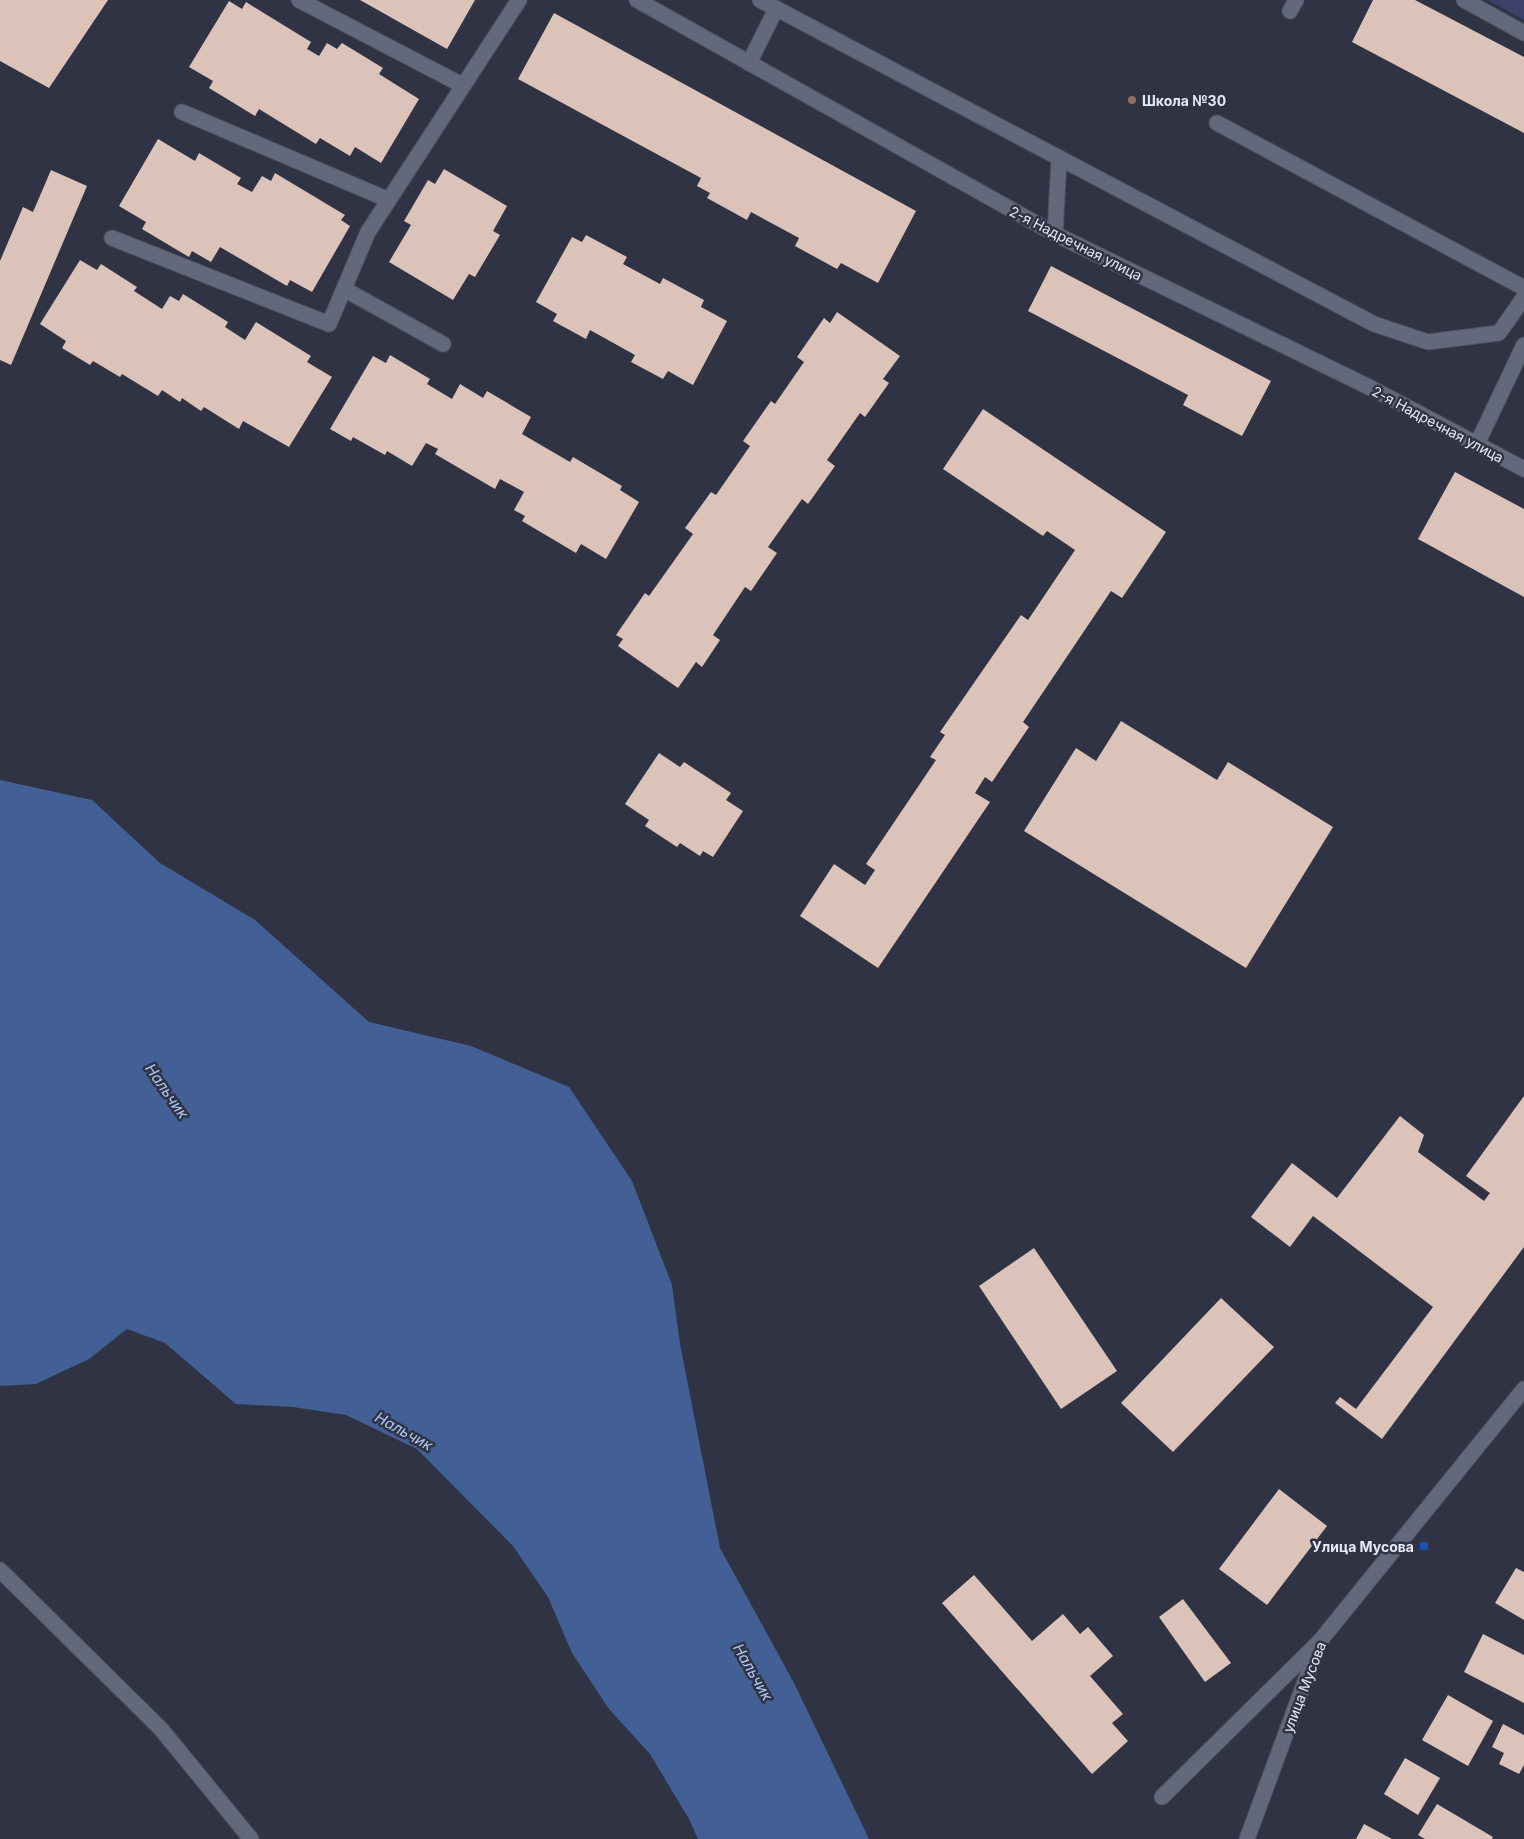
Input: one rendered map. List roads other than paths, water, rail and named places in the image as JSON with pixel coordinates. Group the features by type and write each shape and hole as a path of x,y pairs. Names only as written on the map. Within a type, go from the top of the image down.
{"street":[{"path":"299,0 462,85"},
{"path":"112,238 329,324 368,232 519,0"},
{"name":"2-я Надречная улица","path":"637,0 1055,234 1371,388 1524,469"},
{"path":"760,0 1059,159 1249,256 1282,277 1374,324 1428,342 1499,333 1524,297"},
{"path":"1464,0 1524,33"},
{"path":"749,63 776,9"},
{"path":"182,112 389,200"},
{"path":"1217,123 1524,288"},
{"path":"1055,234 1059,159"},
{"path":"344,289 444,344"},
{"path":"1477,444 1524,345"},
{"name":"улица Мусова","path":"1246,1839 1320,1640 1524,1389"},
{"path":"0,1570 161,1729 251,1839"},
{"path":"1162,1797 1320,1640"}],"water":[{"name":"Нальчик","path":"0,780 92,800 160,863 255,920 369,1022 471,1046 569,1087 632,1181 672,1285 680,1344 720,1548 794,1683 869,1839 698,1839 689,1819 650,1754 609,1709 572,1653 548,1597 513,1546 417,1449 346,1415 293,1407 236,1404 165,1343 127,1329 89,1359 36,1384 0,1386"}],"place":[{"name":"Школа №30","path":"1132,100"},
{"name":"Улица Мусова","path":"1424,1546"}]}
